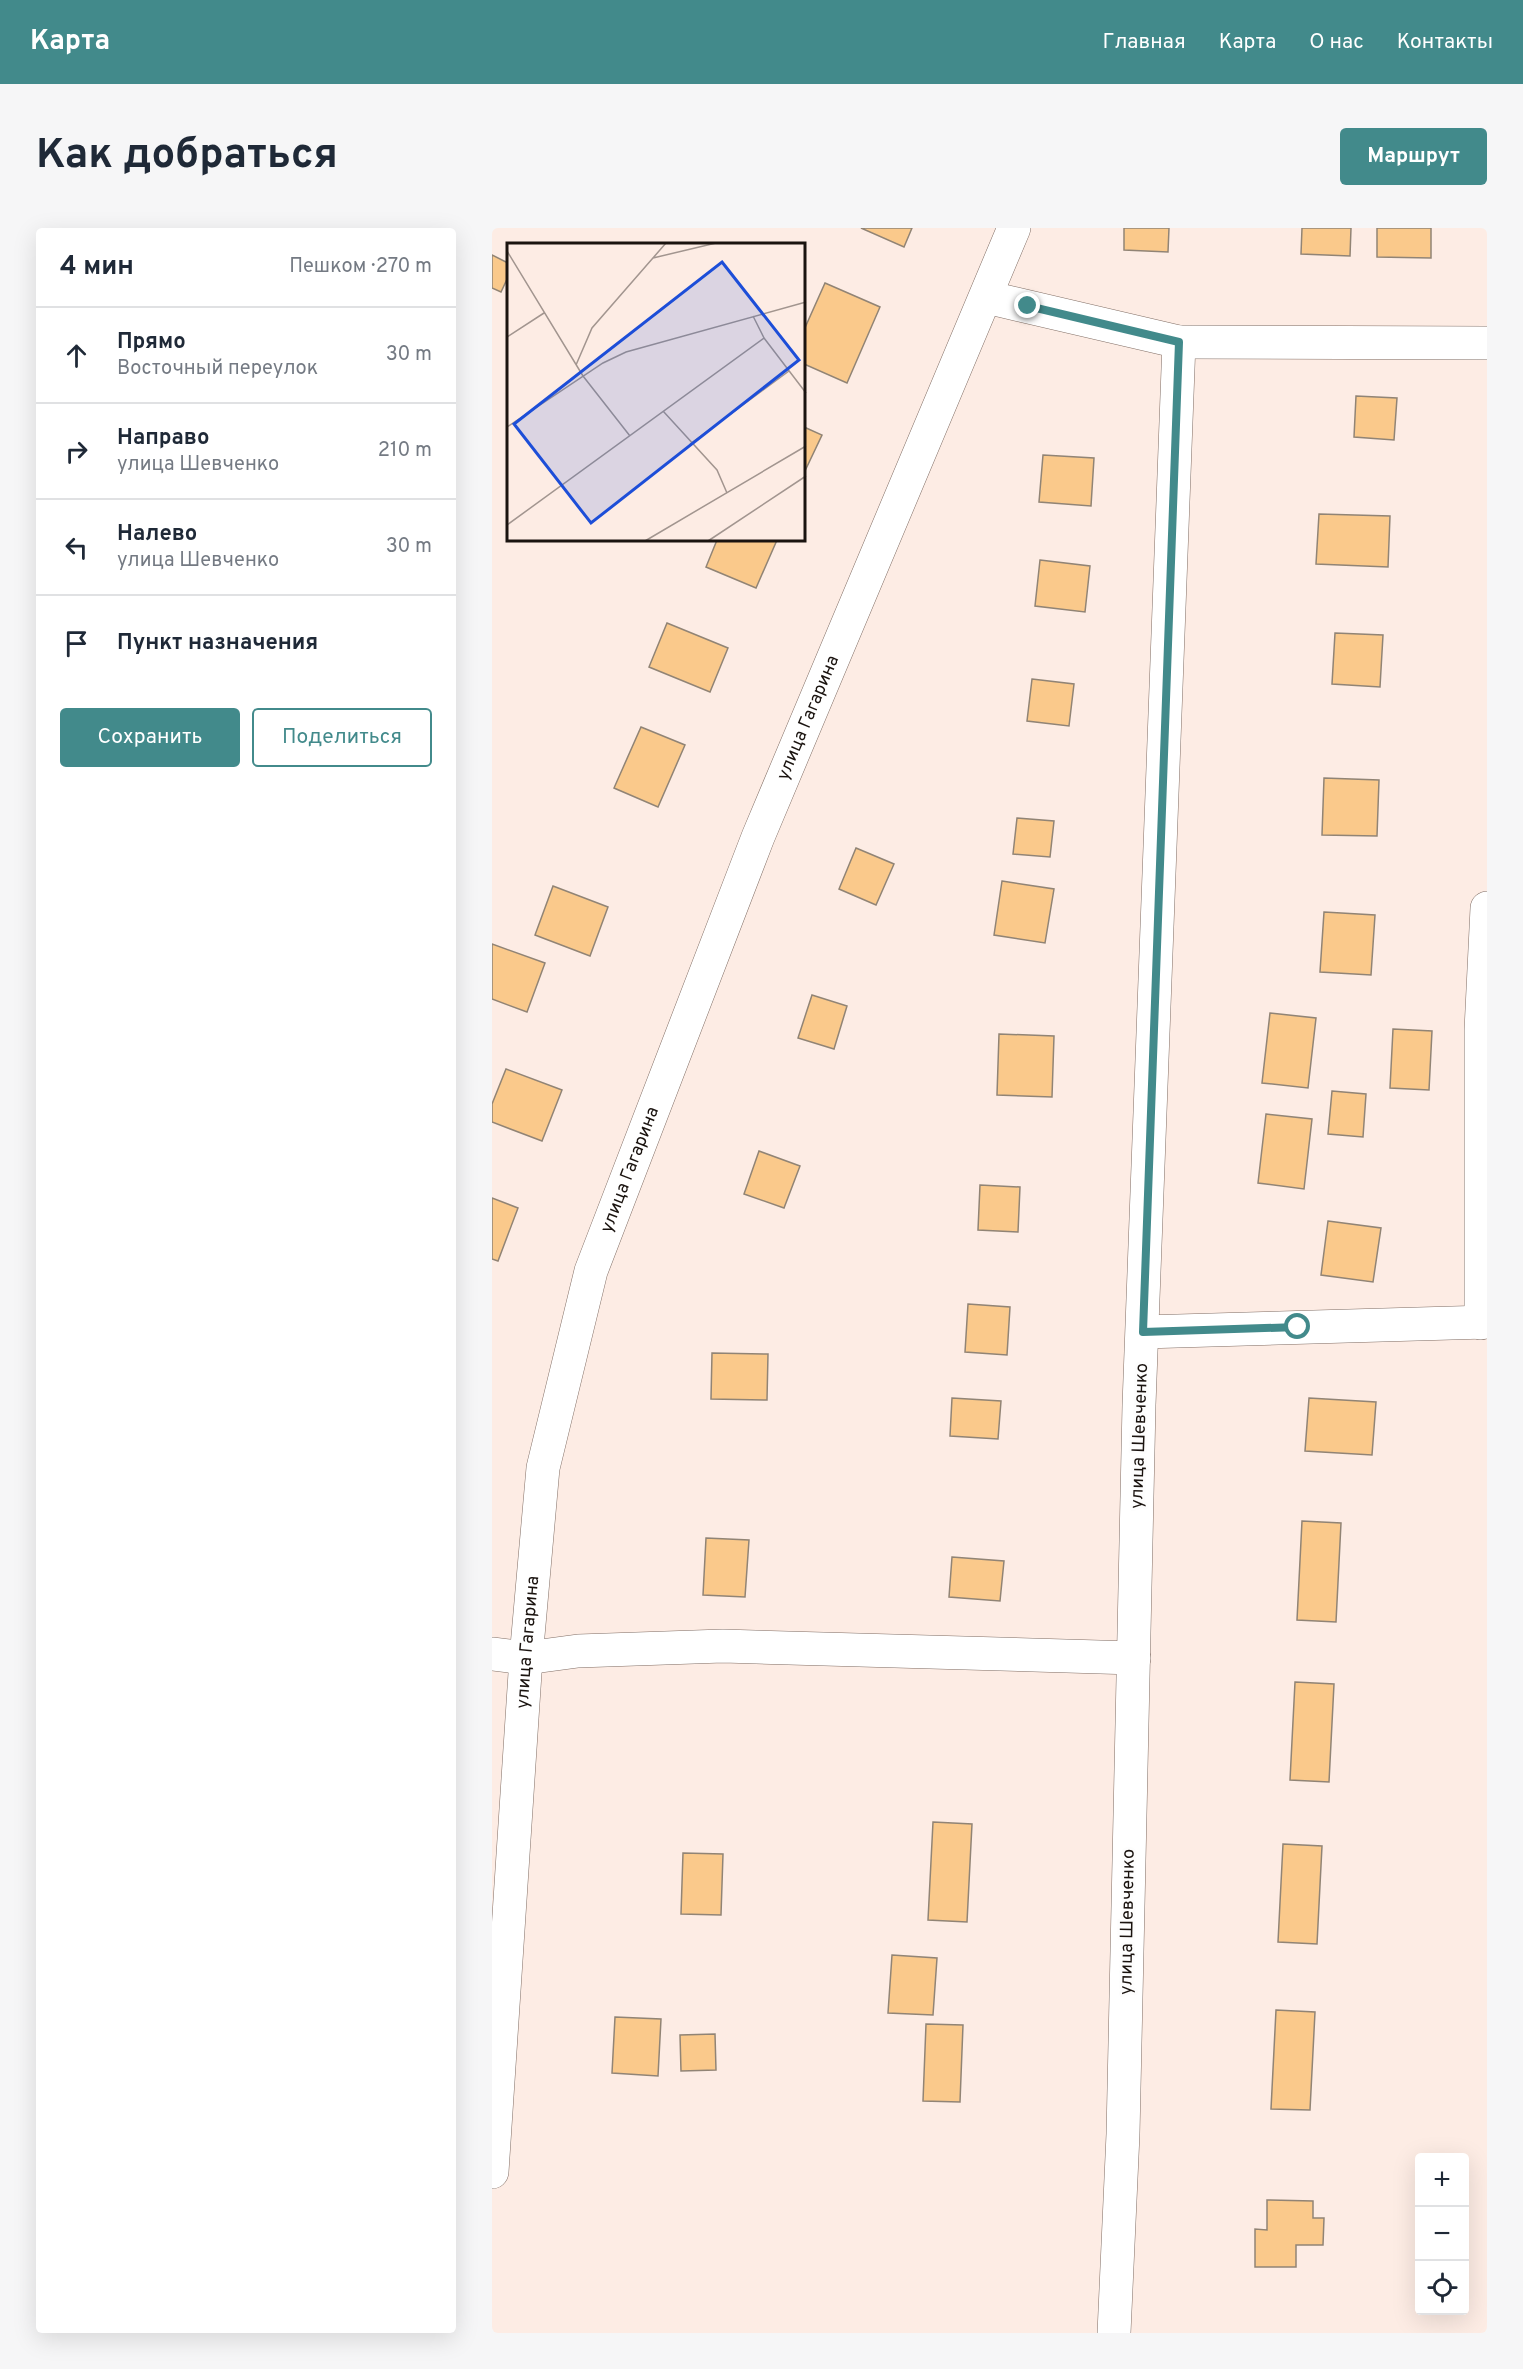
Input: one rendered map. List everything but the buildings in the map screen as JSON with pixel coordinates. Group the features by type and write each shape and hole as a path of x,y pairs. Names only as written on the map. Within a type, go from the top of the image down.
{"street":[{"name":"улица Гагарина","path":"492,2172 526,1658 543,1468 591,1271 758,837 1014,228"},
{"path":"986,297 1179,342 1487,343"},
{"name":"улица Шевченко","path":"1114,2333 1123,2134 1143,1332 1179,342"},
{"path":"1143,1332 1484,1322 1481,1030 1487,908"},
{"path":"492,1654 526,1658 578,1651 723,1646 1134,1658"}],"route":[{"path":"1028,306 1179,342 1143,1332 1298,1327"}]}
